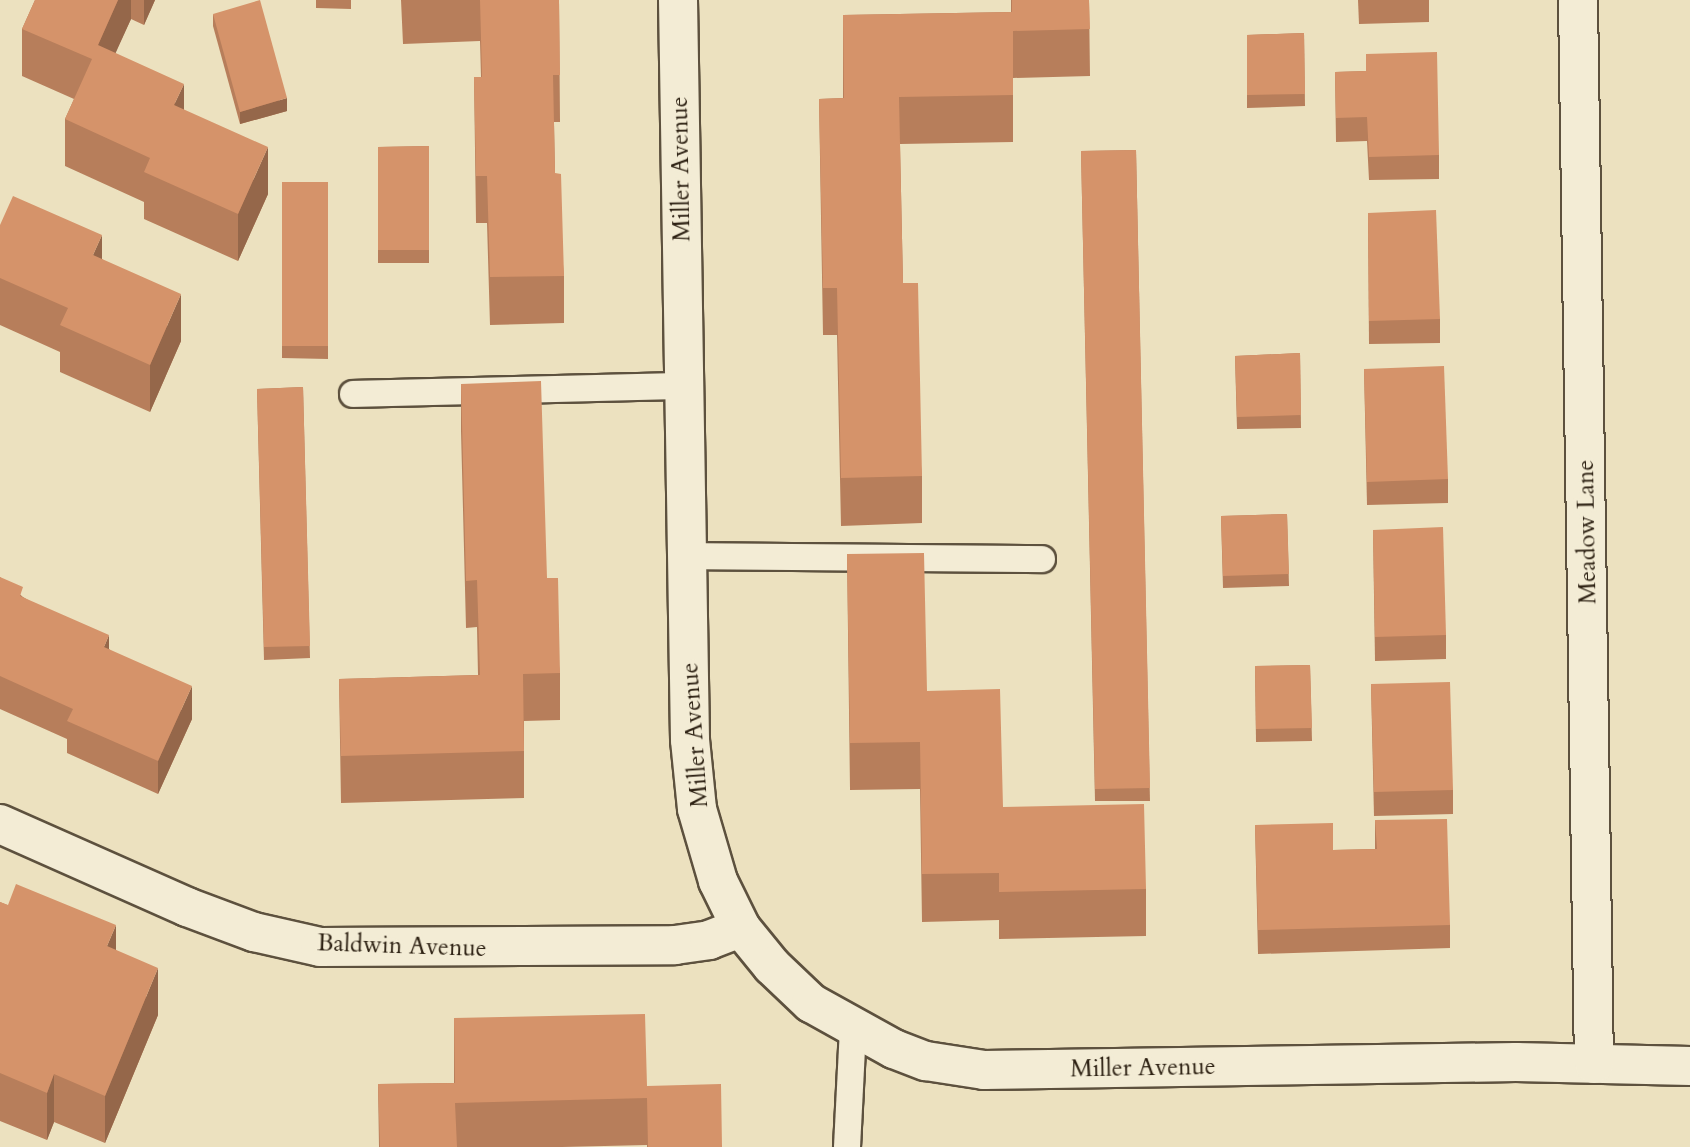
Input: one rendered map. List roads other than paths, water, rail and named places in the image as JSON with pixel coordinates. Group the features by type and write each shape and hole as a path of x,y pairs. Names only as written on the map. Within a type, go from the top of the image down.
{"street":[{"name":"Miller Avenue","path":"678,0 690,740 698,809 718,881 741,928 811,1003 853,1028 926,1061 984,1070 1594,1064 1690,1066"},
{"name":"Meadow Lane","path":"1578,0 1594,1064"},
{"name":"Baldwin Avenue","path":"0,824 187,907 254,932 320,947 675,945 709,940 741,928"}],"lane":[{"path":"353,394 686,386"},
{"path":"688,556 1042,559"},
{"path":"847,1147 853,1028"}]}
